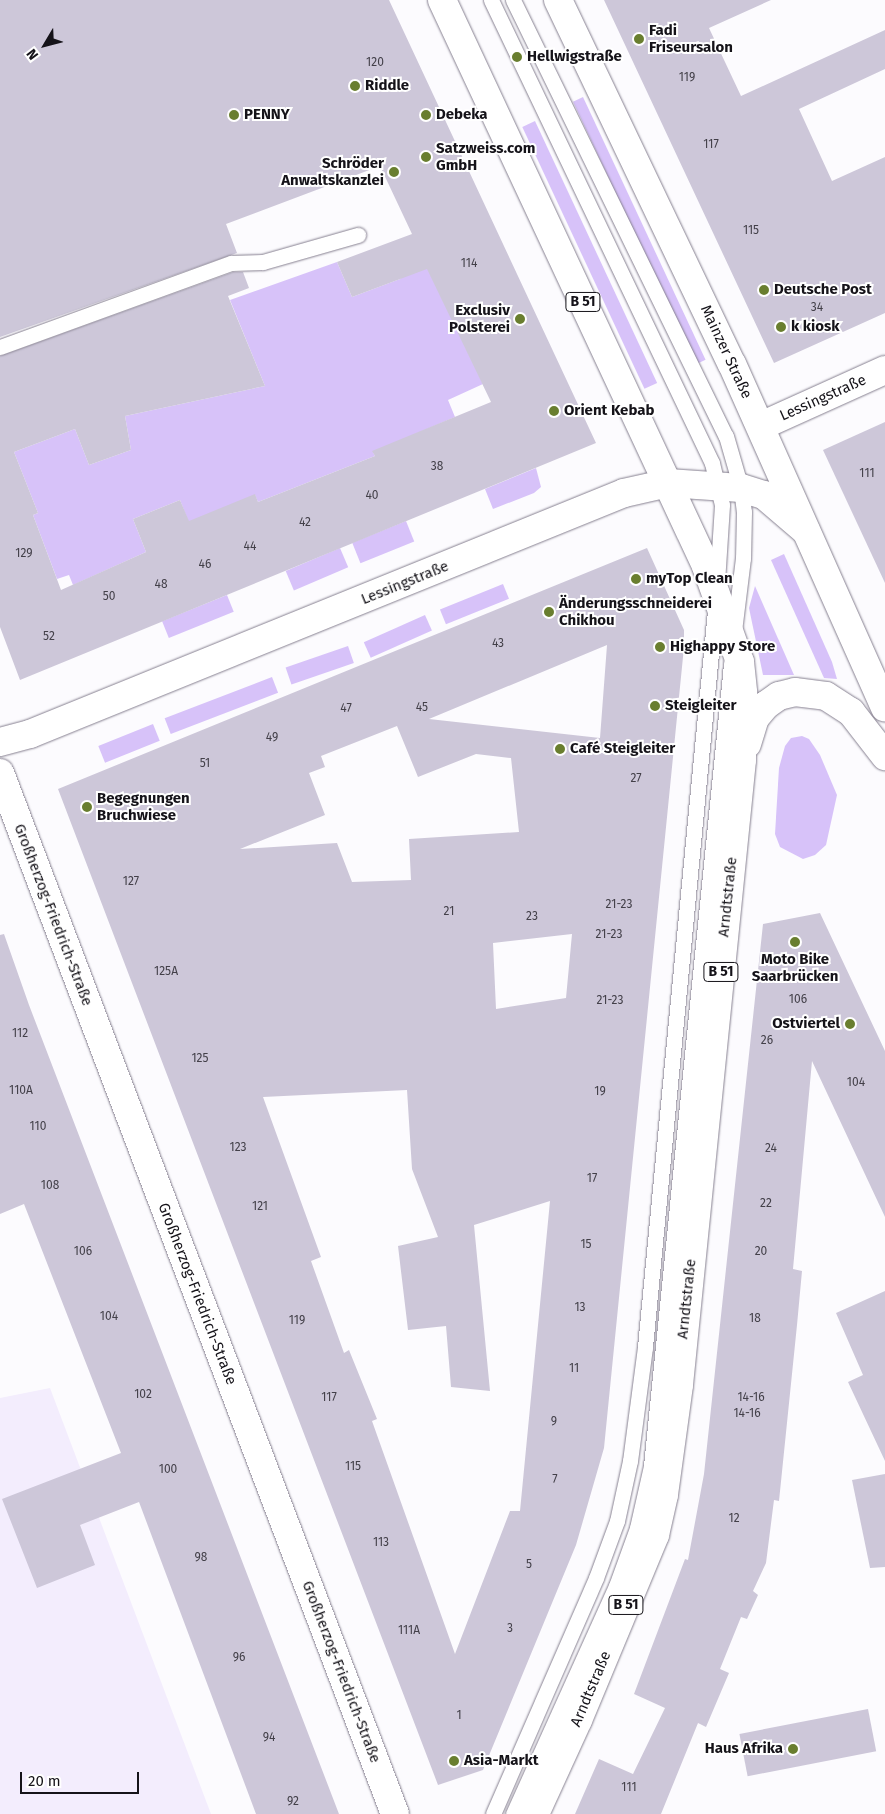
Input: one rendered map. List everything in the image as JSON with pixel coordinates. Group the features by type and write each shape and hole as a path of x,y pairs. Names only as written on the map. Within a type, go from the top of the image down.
{"main road":[{"name":"B 51","path":"442,0 668,483 717,591 733,640"},
{"name":"Mainzer Straße","path":"558,0 761,426 885,707"},
{"name":"Lessingstraße","path":"761,426 885,370"},
{"name":"Lessingstraße","path":"0,742 40,730 620,494 668,483 730,486 764,495 806,531"},
{"name":"Arndtstraße","path":"535,1814 578,1720 656,1535 664,1495 679,1385 742,760 743,693 740,662 733,640"},
{"name":"Arndtstraße","path":"742,760 756,718 779,696 795,692 826,696 851,712 885,756"},
{"name":"Großherzog-Friedrich-Straße","path":"0,773 395,1814"}],"lane":[{"path":"490,0 704,444 730,486 722,538 646,1338 630,1461 617,1521 596,1578 493,1814"},
{"path":"513,0 726,436 730,486 744,534 651,1466 637,1528 616,1586 513,1814"},
{"path":"0,347 231,263 263,262 358,235"}],"shaded area":[{"path":"583,97 706,360 696,364 573,102"},
{"path":"535,121 657,383 644,389 522,127"},
{"path":"422,257 483,384 448,400 455,417 373,452 375,456 258,502 255,495 193,533 180,500 133,519 146,552 73,585 69,575 57,579 33,515 38,513 14,452 75,429 89,465 131,450 125,416 265,386 230,300 337,262 352,297 400,279"},
{"path":"536,468 541,487 534,493 493,509 485,489"},
{"path":"406,521 414,541 360,563 352,543"},
{"path":"340,548 348,567 294,590 286,571"},
{"path":"784,554 832,662 837,679 824,678 771,560"},
{"path":"503,584 509,599 446,624 440,609"},
{"path":"755,586 794,675 763,675 749,608"},
{"path":"227,595 234,612 169,638 162,621"},
{"path":"425,615 432,631 371,658 364,642"},
{"path":"348,646 354,663 291,685 286,667"},
{"path":"272,677 278,693 171,734 165,718"},
{"path":"153,724 160,741 105,763 98,746"},
{"path":"802,736 809,739 820,755 837,795 826,845 815,855 803,859 780,847 775,834 779,768 785,746 791,738"},
{"path":"50,1388 211,1814 0,1814 0,1398"}],"building":[{"path":"0,0 389,0 596,443 20,680 0,627 0,356 233,272 243,272 249,288 228,296 265,386 125,416 131,450 89,465 75,429 14,452 38,513 33,515 61,590 146,552 133,519 180,500 189,521 255,494 258,502 375,456 372,451 491,402 427,269 352,297 337,262 412,234 380,166 226,224 237,253 0,337"},
{"path":"604,0 771,0 709,28 741,96 885,30 885,69 799,109 832,181 885,157 885,313 774,363"},
{"path":"885,422 885,583 823,450"},
{"path":"647,548 684,630 684,647 604,1448 576,1545 483,1770 438,1785 58,789","holes":["607,645 600,738 429,719","397,726 418,777 476,754 511,758 519,832 409,839 411,880 352,882 337,843 240,849 325,815 309,773 325,767 321,756","572,934 566,998 496,1009 493,943","407,1090 412,1169 438,1237 398,1246 408,1330 446,1326 451,1387 490,1391 474,1225 550,1201 520,1511 510,1511 455,1654 372,1421 377,1419 349,1350 344,1353 311,1261 321,1257 263,1097"]},
{"path":"820,913 885,1051 885,1217 812,1061 793,1269 802,1271 797,1325 779,1501 774,1500 766,1563 753,1591 758,1595 747,1619 741,1617 720,1669 729,1673 706,1727 698,1723 661,1814 575,1814 599,1759 633,1774 665,1708 634,1694 685,1559 688,1560 704,1474 763,924"},
{"path":"4,934 29,1005 339,1814 256,1814 139,1502 80,1525 95,1565 37,1588 2,1499 121,1453 24,1204 0,1214 0,935"},
{"path":"885,1291 885,1461 848,1382 863,1375 836,1313"},
{"path":"885,1474 885,1567 870,1568 852,1480"},
{"path":"868,1709 876,1751 748,1776 739,1734"}],"place":[{"name":"Fadi Friseursalon","path":"639,39"},
{"name":"Hellwigstraße","path":"517,57"},
{"name":"Riddle","path":"355,86"},
{"name":"PENNY","path":"234,115"},
{"name":"Debeka","path":"426,115"},
{"name":"Satzweiss.com GmbH","path":"426,157"},
{"name":"Schröder Anwaltskanzlei","path":"394,172"},
{"name":"Deutsche Post","path":"764,290"},
{"name":"Exclusiv Polsterei","path":"520,319"},
{"name":"k kiosk","path":"781,327"},
{"name":"Orient Kebab","path":"554,411"},
{"name":"myTop Clean","path":"636,579"},
{"name":"Änderungsschneiderei Chikhou","path":"549,612"},
{"name":"Highappy Store","path":"660,647"},
{"name":"Steigleiter","path":"655,706"},
{"name":"Café Steigleiter","path":"560,749"},
{"name":"Begegnungen Bruchwiese","path":"87,807"},
{"name":"Moto Bike Saarbrücken","path":"795,942"},
{"name":"Ostviertel","path":"850,1024"},
{"name":"Haus Afrika","path":"793,1749"},
{"name":"Asia-Markt","path":"454,1761"}]}
